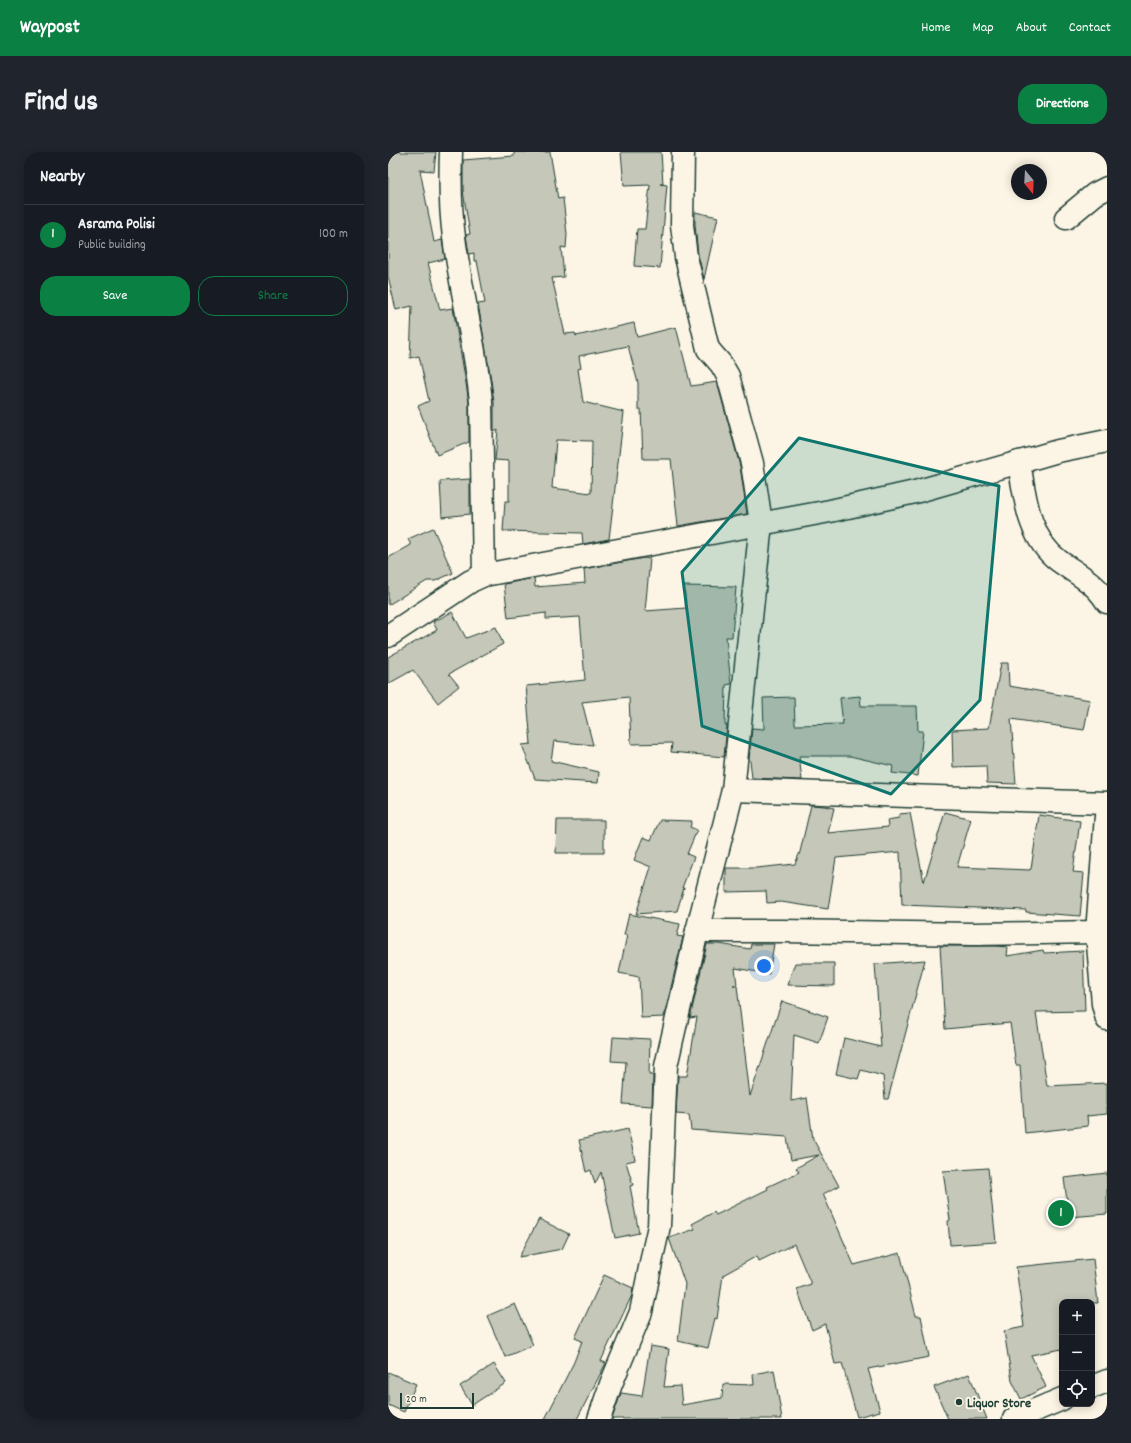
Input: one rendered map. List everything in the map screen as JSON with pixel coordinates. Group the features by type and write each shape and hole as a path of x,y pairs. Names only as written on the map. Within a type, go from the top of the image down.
{"main road":[{"path":"451,152 450,189 454,238 478,376 481,402 484,576"},
{"path":"599,1419 611,1384 641,1312 659,1226 666,1066 697,931 733,790 761,523 752,463 728,376 722,364 708,349 686,256 682,225 683,152"},
{"path":"1066,218 1095,194 1107,188"},
{"path":"388,636 471,581 484,576 830,511 915,492 1058,451 1107,441"},
{"path":"1019,462 1028,512 1036,533 1046,549 1058,560 1092,583 1101,592 1107,602"},
{"path":"733,790 1107,803 1097,932 1103,1004 1107,1019"},
{"path":"697,931 972,934 1097,932"},
{"path":"1095,1385 1107,1381"},
{"path":"1014,1419 1059,1400"}],"highlighted area":[{"path":"799,438 999,486 980,700 891,794 702,726 682,572"}],"building":[{"path":"388,152 436,152 434,171 420,170 434,242 442,240 445,259 428,263 440,310 453,308 469,403 469,442 437,455 418,406 429,401 419,356 410,358 412,306 396,310 388,276"},
{"path":"514,152 550,152 558,199 563,198 567,234 566,248 561,247 564,277 552,278 565,334 575,333 576,336 634,323 637,337 676,327 691,386 717,382 740,466 747,514 678,526 671,459 643,459 641,409 638,409 638,383 628,346 579,356 581,368 578,369 583,402 624,412 609,539 583,544 582,533 503,531 505,501 509,501 509,461 495,460 498,430 494,432 494,402 478,304 485,303 477,261 474,261 474,253 469,254 466,235 470,234 463,191 463,160 514,156","holes":["556,440 592,441 591,493 552,488"]},
{"path":"621,152 661,152 663,184 660,184 667,185 660,268 634,266 637,229 645,229 650,185 624,186"},
{"path":"695,212 718,217 704,279 698,255"},
{"path":"470,479 470,514 442,517 440,481"},
{"path":"433,528 453,573 435,581 427,581 388,605 388,558 411,545 408,539"},
{"path":"644,558 650,559 645,611 686,608 684,586 736,587 732,637 726,637 731,684 726,685 725,725 727,725 724,757 671,752 672,743 631,744 629,697 582,702 593,745 554,741 551,761 599,772 598,783 535,779 522,745 531,744 526,686 585,680 580,617 546,619 546,613 508,618 504,584 534,578 535,587 585,583 584,569"},
{"path":"452,612 466,638 496,627 503,644 449,674 459,686 438,703 413,670 388,684 388,657 437,630 433,622"},
{"path":"1001,663 1008,663 1009,686 1090,700 1084,730 1011,719 1016,784 987,783 986,766 953,767 952,730 989,728"},
{"path":"860,696 861,706 917,706 918,731 923,731 918,776 892,773 893,766 850,756 799,756 802,780 752,778 749,760 752,728 764,729 763,698 794,697 795,725 843,724 840,698"},
{"path":"811,805 834,808 828,833 888,827 887,820 899,818 899,814 910,813 924,882 945,812 971,819 957,867 1030,870 1039,815 1080,821 1073,872 1084,873 1080,916 1026,912 1026,910 902,905 900,852 836,858 828,909 781,902 767,903 766,891 726,892 726,868 756,868 795,864 800,852"},
{"path":"557,820 604,820 604,853 556,853"},
{"path":"660,820 692,821 690,827 697,830 687,854 694,857 682,888 684,888 677,911 636,914 651,867 634,860 643,837 651,840"},
{"path":"629,914 680,924 677,936 683,937 664,1017 641,1018 639,977 619,973 627,935 624,935"},
{"path":"707,944 719,944 750,949 751,944 774,944 769,974 735,968 737,985 733,985 737,986 750,1096 782,1001 828,1017 819,1043 794,1035 791,1101 807,1098 813,1139 839,1186 823,1194 854,1265 900,1253 916,1316 921,1316 929,1357 868,1369 880,1411 857,1417 842,1363 835,1364 825,1324 812,1330 797,1289 811,1284 794,1244 759,1261 757,1256 723,1275 717,1319 715,1318 708,1348 678,1341 685,1284 669,1238 695,1229 692,1224 714,1212 716,1215 768,1189 767,1187 799,1172 796,1168 819,1155 791,1160 787,1137 691,1130 689,1115 676,1114 678,1076 687,1076 697,1017 690,1018"},
{"path":"940,946 1008,947 1007,956 1043,950 1044,953 1083,951 1085,1011 1036,1012 1047,1086 1107,1083 1107,1114 1087,1116 1088,1126 1025,1133 1020,1065 1016,1065 1010,1023 945,1029"},
{"path":"925,960 888,1099 885,1099 883,1076 861,1070 858,1079 836,1074 844,1038 881,1047 875,964"},
{"path":"795,963 834,963 834,986 787,985"},
{"path":"613,1037 650,1039 649,1075 653,1075 652,1106 623,1104 626,1062 611,1061"},
{"path":"628,1129 635,1160 626,1162 633,1185 630,1186 639,1233 615,1238 601,1172 595,1184 591,1170 586,1172 579,1140"},
{"path":"988,1168 996,1242 950,1245 948,1221 950,1220 943,1171"},
{"path":"1107,1173 1107,1214 1069,1217 1064,1178"},
{"path":"539,1219 569,1234 562,1249 519,1257"},
{"path":"1093,1259 1098,1303 1095,1303 1095,1299 1059,1299 1059,1350 1031,1355 1046,1387 1021,1399 1012,1381 1004,1331 1024,1327 1016,1267"},
{"path":"604,1275 633,1288 632,1295 601,1361 606,1363 577,1419 545,1419 574,1362 582,1341 575,1338"},
{"path":"515,1304 533,1345 505,1357 487,1316"},
{"path":"650,1346 669,1349 664,1387 680,1386 682,1405 722,1398 723,1384 754,1385 753,1374 774,1370 782,1419 612,1419 621,1393 642,1396"},
{"path":"494,1364 506,1383 472,1405 460,1386"},
{"path":"388,1372 416,1384 404,1412 388,1405"},
{"path":"969,1374 987,1419 948,1419 934,1387"}],"place":[{"name":"Asrama Polisi","path":"1061,1213"},
{"name":"Liquor Store","path":"959,1402"}]}
